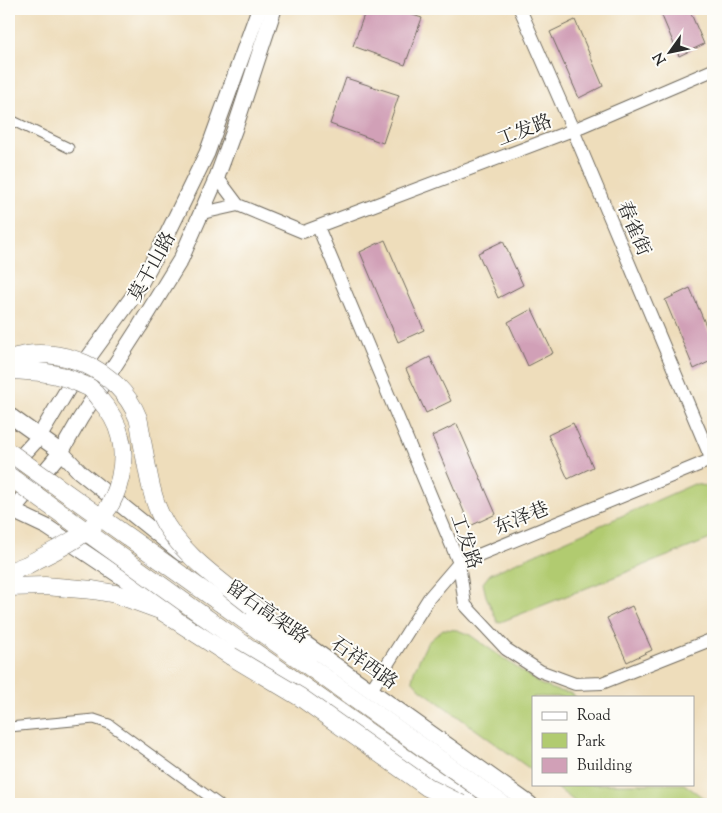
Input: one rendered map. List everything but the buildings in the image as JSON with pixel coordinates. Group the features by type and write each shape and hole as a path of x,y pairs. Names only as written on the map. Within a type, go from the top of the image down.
{"highway":[{"path":"9,359 46,354 65,356 102,373 117,385 138,418 151,487 160,515 179,544 201,565 333,672 407,736"},
{"path":"9,370 42,372 68,377 90,388 105,406 116,426 123,449 120,480 113,498 104,514 93,526 78,538 9,572"},
{"name":"留石高架路","path":"9,452 501,804"},
{"path":"9,476 470,804"},
{"path":"9,587 45,586 93,590 116,594 160,610 231,656 300,697 428,787 461,804"}],"main road":[{"name":"莫干山路","path":"9,470 39,437 78,372 134,295 165,239 207,153 259,9"},
{"name":"莫干山路","path":"10,511 61,452 181,258 218,177 236,128 274,9"},
{"name":"石祥西路","path":"9,415 61,452 80,472 210,576 530,804"},
{"path":"10,511 47,527 98,560 450,804"},
{"path":"479,804 207,602 501,804"}],"street":[{"name":"春雀街","path":"520,9 713,461"},
{"name":"工发路","path":"238,205 303,232 573,130 713,70"},
{"path":"9,120 68,148"},
{"path":"202,213 238,205 218,177"},
{"name":"工发路","path":"318,227 459,563 465,605 506,649 540,671 575,684 602,683 713,639"},
{"name":"东泽巷","path":"371,690 429,598 459,563 713,461"},
{"path":"9,727 94,719 109,724 219,804"}],"green space":[{"path":"694,484 707,486 713,492 713,538 498,623 486,596 483,583 490,574"},
{"path":"443,629 457,630 470,635 540,684 558,691 571,693 575,696 532,696 532,770 420,689 412,680 414,671 427,643"},
{"path":"555,786 687,786 712,804 578,804"}]}
